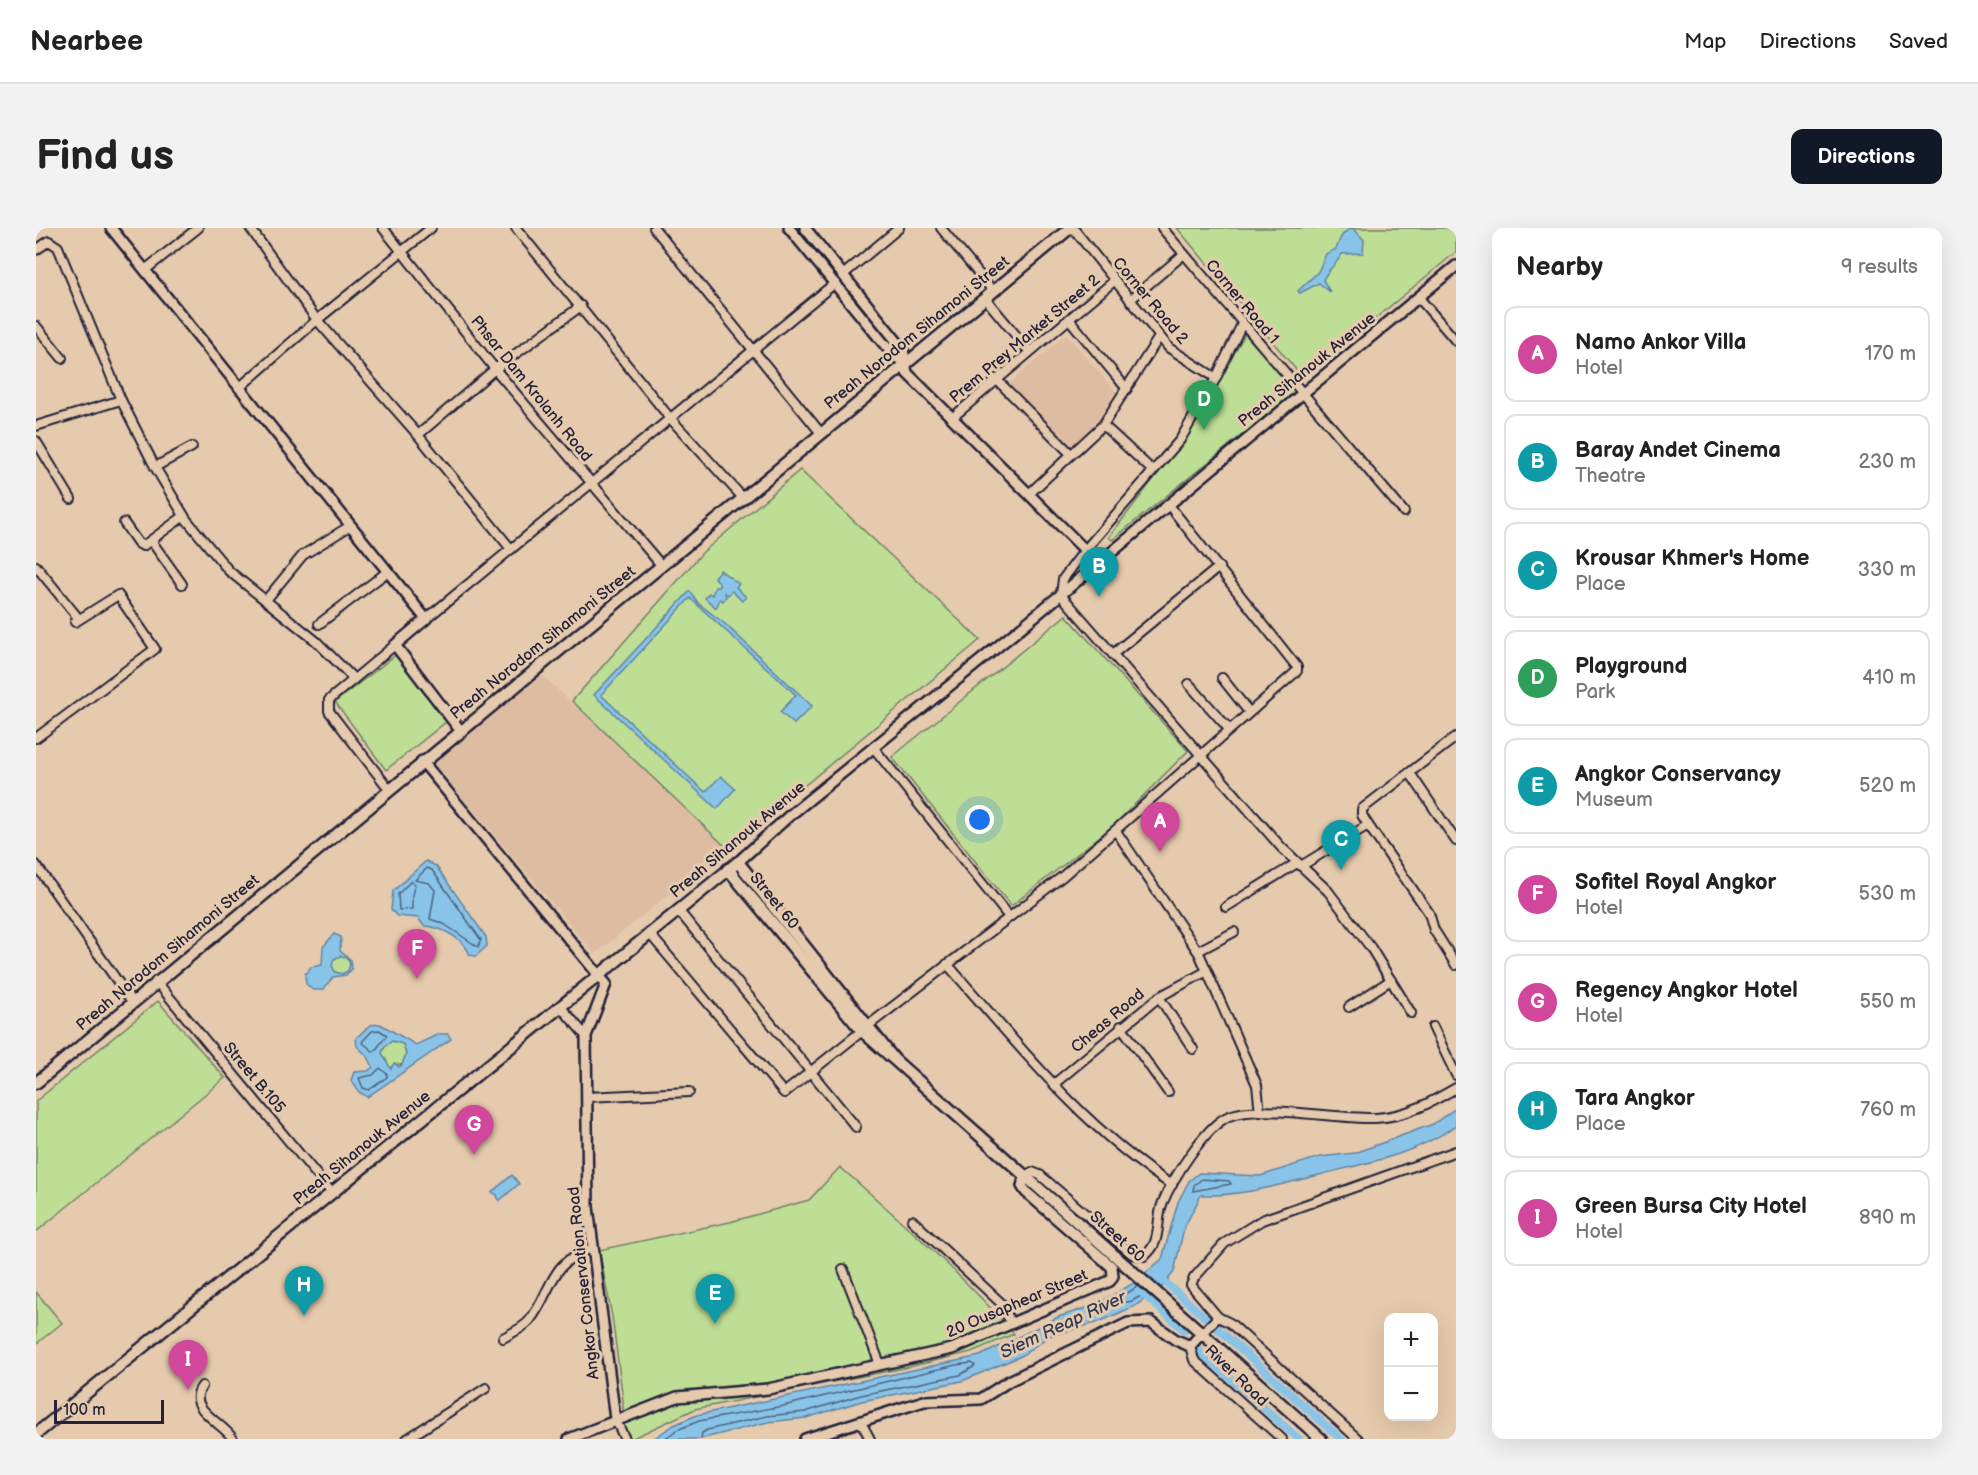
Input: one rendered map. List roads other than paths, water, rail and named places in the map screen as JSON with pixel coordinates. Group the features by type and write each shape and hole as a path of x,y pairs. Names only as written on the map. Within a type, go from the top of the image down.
{"main road":[{"name":"Preah Norodom Sihamoni Street","path":"37,1080 422,761 744,499 820,432 1072,228"},
{"name":"Preah Sihanouk Avenue","path":"36,1434 599,972 738,862"},
{"name":"Street 60","path":"738,862 865,1028"},
{"name":"Street 60","path":"728,869 893,1058 1321,1439"}],"street":[{"path":"111,228 426,619"},
{"path":"144,270 198,228"},
{"path":"250,228 317,320 418,435 511,549"},
{"name":"Phsar Dam Krolanh Road","path":"383,228 495,369 661,565"},
{"path":"239,388 317,320 431,228"},
{"path":"516,228 670,418 744,499"},
{"path":"654,228 820,432"},
{"path":"789,228 894,356 906,363"},
{"path":"806,228 903,349 907,372 1098,563"},
{"path":"844,274 899,228"},
{"path":"941,228 1029,351"},
{"name":"Corner Road 2","path":"1072,228 1159,337 1179,357 1216,378"},
{"name":"Corner Road 1","path":"1162,228 1404,512"},
{"path":"36,250 49,241 58,247 121,400 155,467 184,516 228,571 316,641 354,679"},
{"path":"1130,300 1184,254"},
{"name":"Preah Sihanouk Avenue","path":"738,862 873,747 1061,595 1456,266"},
{"name":"Prem Prey Market Street 2","path":"953,417 1114,281"},
{"path":"389,789 329,711 329,700 835,283"},
{"path":"1419,298 1456,341"},
{"path":"418,435 495,369 581,306"},
{"path":"1069,319 1127,389"},
{"path":"1242,324 1216,378 1179,440 1085,550 1063,579 1061,595 1299,864 1328,891 1371,948 1411,1013"},
{"path":"36,326 62,358"},
{"path":"1030,493 1103,425 1159,337"},
{"path":"996,379 1071,454"},
{"path":"36,426 121,400"},
{"path":"1103,425 1153,471"},
{"path":"36,441 70,499"},
{"path":"155,467 192,447"},
{"path":"649,933 784,1093 1063,876 1298,668 1168,504"},
{"path":"124,523 140,545 152,542 184,516"},
{"path":"266,600 303,555 350,526"},
{"path":"152,542 183,584"},
{"path":"36,566 77,621 118,595 155,649 37,736"},
{"path":"1113,654 1219,567"},
{"path":"319,624 369,583 387,572"},
{"path":"395,645 460,730"},
{"path":"1222,678 1249,712"},
{"path":"1189,684 1229,729"},
{"path":"1456,737 1361,811 1368,825 1429,914 1434,930 1456,965"},
{"path":"873,747 1009,917"},
{"path":"422,761 599,972 606,984 586,1036 560,1006"},
{"path":"1410,773 1456,841"},
{"path":"1226,907 1368,825"},
{"path":"1116,831 1198,951 1252,1071 1260,1098 1260,1112"},
{"path":"36,865 132,1002"},
{"path":"678,910 856,1127"},
{"path":"1198,951 1234,932"},
{"path":"947,964 1054,1084 1111,1140 1172,1185"},
{"path":"1159,997 1207,971"},
{"path":"1349,1007 1391,980"},
{"name":"Street B.105","path":"156,981 331,1192"},
{"name":"Cheas Road","path":"1054,1084 1121,1026 1159,997 1193,1048"},
{"path":"1121,1026 1168,1092"},
{"path":"1433,1027 1456,1075"},
{"name":"Angkor Conservation Road","path":"586,1036 588,1207 615,1419"},
{"path":"1025,1176 1032,1172 1040,1175 1131,1254 1138,1257 1144,1256 1153,1248 1160,1209 1172,1185 1197,1148 1219,1123 1238,1113 1260,1112 1377,1118 1411,1112 1456,1088"},
{"path":"587,1097 689,1092"},
{"path":"1358,1439 1230,1323 1218,1317 1191,1285 1203,1264 1239,1233 1280,1213 1456,1151"},
{"name":"20 Ousaphear Street","path":"570,1439 615,1419 677,1397 768,1389 952,1349 1106,1284 1113,1276 1112,1267 1026,1192 1022,1186 1025,1176"},
{"path":"912,1220 1001,1303 1011,1323"},
{"path":"503,1338 529,1321 557,1271 577,1252 593,1248"},
{"path":"843,1269 880,1364"},
{"path":"1190,1346 1218,1317"},
{"name":"River Road","path":"805,1439 930,1400 981,1399 1009,1381 1128,1323 1151,1322 1176,1340 1190,1346 1194,1360 1282,1439"},
{"path":"202,1386 197,1392 197,1400 208,1417 226,1429 233,1439"},
{"path":"406,1439 486,1388"},
{"path":"615,1419 625,1439"},
{"path":"861,1422 870,1439"}],"water":[{"path":"1353,228 1364,240 1363,253 1342,254 1323,280 1330,292 1319,283 1300,293 1298,291 1318,272 1326,254 1336,249 1344,234"},
{"path":"720,570 739,584 736,587 746,597 742,601 732,591 728,595 725,593 726,597 723,601 720,599 716,608 705,598 709,593 712,595 715,587 719,587 719,582 714,577"},
{"path":"690,591 698,603 725,624 812,706 794,724 780,712 796,695 690,598 601,695 705,792 721,776 735,789 717,809 594,695"},
{"path":"426,861 436,866 486,937 487,946 476,956 470,955 463,943 451,935 424,926 418,918 397,916 391,910 393,891"},
{"path":"334,934 341,937 340,951 351,960 352,969 346,975 333,977 323,990 313,990 306,984 305,974 311,967 322,965 323,947","holes":["340,956 347,958 350,964 348,971 342,974 335,972 332,966 334,959"]},
{"path":"380,1024 416,1045 439,1034 448,1034 451,1039 367,1097 359,1092 351,1080 354,1072 368,1071 373,1067 368,1057 357,1046 356,1038 370,1025","holes":["392,1041 403,1044 406,1054 402,1065 399,1067 394,1063 391,1069 382,1053 385,1046"]},
{"name":"Siem Reap River","path":"1456,1108 1456,1125 1424,1144 1390,1157 1261,1189 1232,1194 1201,1195 1184,1228 1174,1272 1163,1286 1135,1306 1099,1322 1049,1336 1021,1356 962,1381 862,1401 806,1418 768,1422 700,1439 653,1439 674,1425 697,1415 980,1356 1058,1317 1096,1305 1134,1283 1162,1259 1178,1202 1189,1181 1199,1173 1260,1176 1320,1157 1355,1153 1433,1124"},
{"path":"512,1175 519,1184 499,1201 497,1195 492,1192"}],"waterway":[{"path":"1159,1277 1206,1318"},
{"path":"1142,1293 1184,1330"},
{"path":"1214,1325 1341,1439"},
{"path":"1198,1350 1299,1439"}],"place":[{"name":"Playground","path":"1204,430"},
{"name":"Baray Andet Cinema","path":"1099,597"},
{"name":"Namo Ankor Villa","path":"1160,852"},
{"name":"Krousar Khmer's Home","path":"1341,870"},
{"name":"Sofitel Royal Angkor","path":"417,979"},
{"name":"Regency Angkor Hotel","path":"474,1155"},
{"name":"Tara Angkor","path":"304,1316"},
{"name":"Angkor Conservancy","path":"715,1324"},
{"name":"Green Bursa City Hotel","path":"188,1390"}]}
